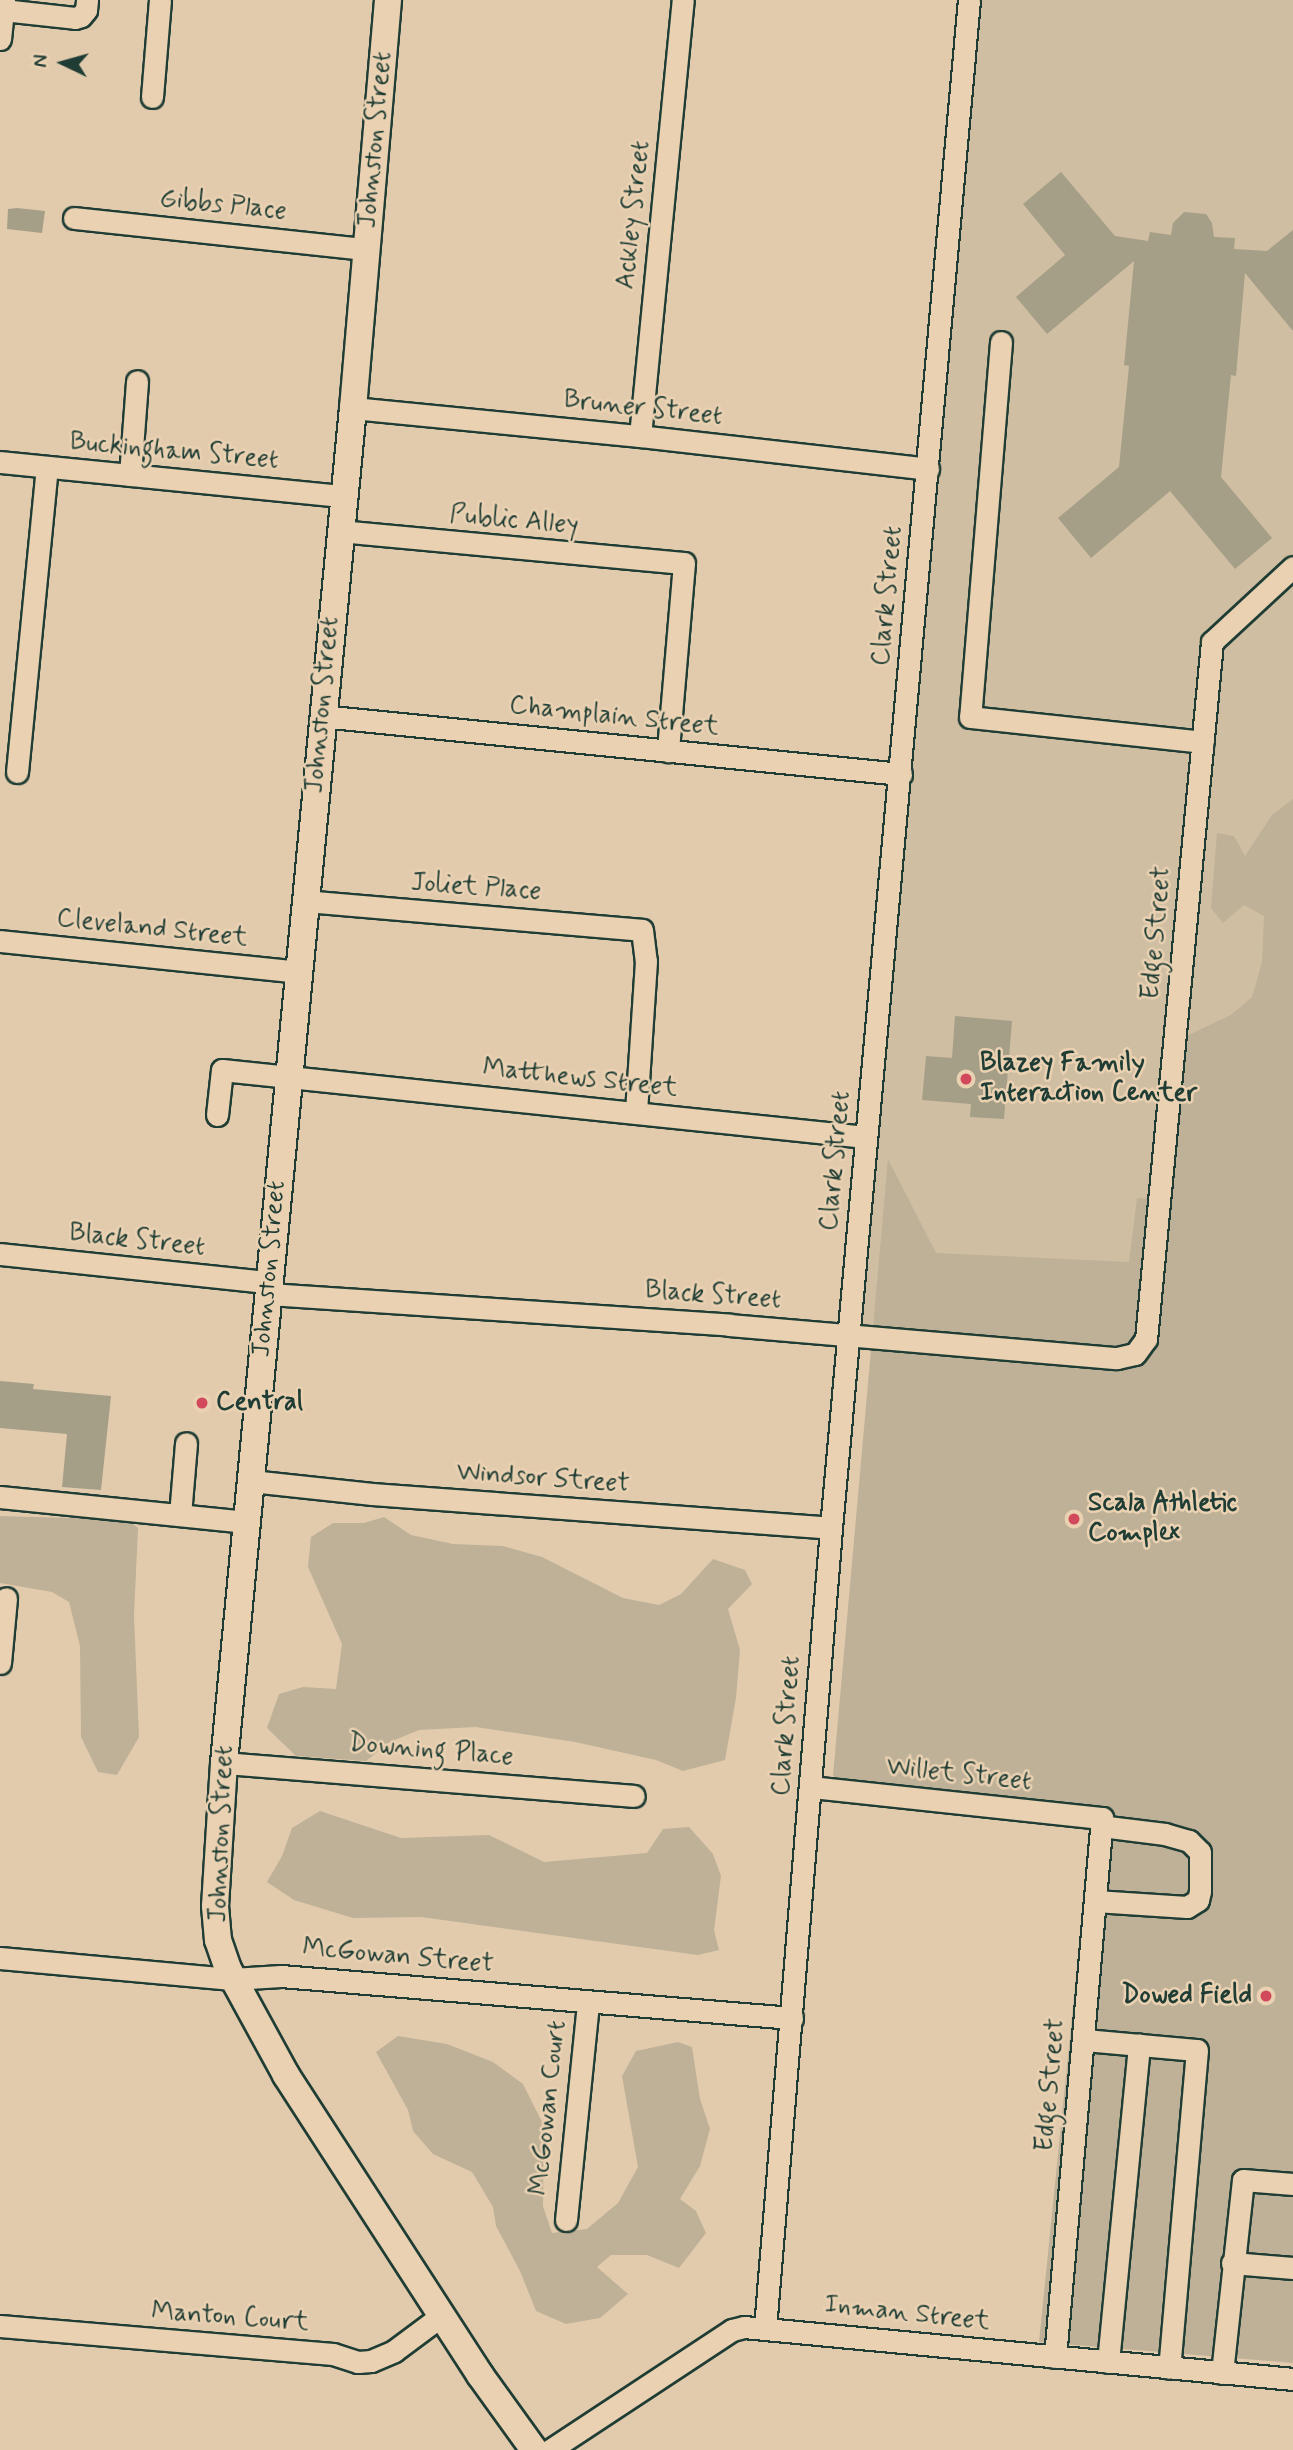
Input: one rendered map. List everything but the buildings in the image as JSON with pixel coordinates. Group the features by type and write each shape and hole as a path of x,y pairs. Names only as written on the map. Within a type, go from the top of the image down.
{"main road":[{"name":"Johnston Street","path":"388,0 353,408 321,716 224,1763 215,1906 218,1940 232,1979 300,2098 441,2316 534,2450"}],"street":[{"path":"0,39 3,5 75,18 86,10 87,0"},
{"path":"152,97 160,0"},
{"name":"Ackley Street","path":"640,436 683,0"},
{"name":"Clark Street","path":"765,2328 831,1528 969,0"},
{"name":"Gibbs Place","path":"74,218 366,249"},
{"path":"1001,342 970,717 1203,742"},
{"path":"130,475 137,382"},
{"name":"Bruner Street","path":"353,408 640,436 928,469"},
{"name":"Buckingham Street","path":"0,462 343,496"},
{"path":"17,772 47,468"},
{"name":"Public Alley","path":"339,531 684,563 668,751"},
{"name":"Edge Street","path":"1146,1339 1212,642 1293,567"},
{"name":"Champlain Street","path":"321,716 901,774"},
{"name":"Joliet Place","path":"305,901 642,930 646,961 636,1113"},
{"name":"Cleveland Street","path":"0,942 299,972"},
{"name":"Matthews Street","path":"217,1115 222,1070 866,1137"},
{"name":"Black Street","path":"0,1254 268,1288 1117,1358 1135,1354 1146,1339"},
{"path":"180,1516 186,1443"},
{"name":"Windsor Street","path":"251,1481 372,1494 831,1528"},
{"path":"0,1497 247,1522"},
{"path":"0,1663 6,1598"},
{"name":"Downing Place","path":"224,1763 634,1796"},
{"name":"Willet Street","path":"811,1787 1101,1822 1165,1834 1189,1842 1200,1852 1198,1900 1186,1908 1095,1901"},
{"name":"Edge Street","path":"1055,2357 1101,1822"},
{"name":"McGowan Street","path":"0,1958 232,1979 281,1976 792,2018"},
{"name":"McGowan Court","path":"566,2220 588,2002"},
{"path":"1084,2040 1197,2050 1169,2368"},
{"path":"1108,2362 1139,2045"},
{"path":"1222,2373 1243,2180 1293,2184"},
{"path":"1232,2263 1293,2268"},
{"name":"Manton Court","path":"0,2326 333,2354 358,2362 371,2361 394,2351 441,2316"},
{"name":"Inman Street","path":"550,2450 732,2330 765,2328 1293,2379"}],"shaded area":[{"path":"969,0 1293,0 1293,1165 1146,1339 850,1335"},
{"name":"Scala Athletic Complex","path":"1293,799 1293,2363 1039,2342 1093,1809 849,1784 833,1776 888,1159 936,1253 1129,1262 1137,1198 1167,1200 1182,1038 1231,1015 1252,997 1262,962 1264,916 1244,905 1223,923 1211,908 1217,833 1234,836 1245,856 1272,815"},
{"path":"0,1516 129,1521 138,1528 134,1616 139,1737 117,1775 98,1772 81,1737 80,1646 69,1602 52,1592 0,1583"},
{"path":"384,1517 411,1535 453,1544 503,1546 542,1557 623,1598 659,1605 681,1594 713,1559 745,1570 752,1584 728,1609 740,1650 736,1698 725,1760 683,1771 656,1760 575,1742 476,1727 419,1730 390,1742 366,1761 296,1756 267,1728 279,1694 303,1687 336,1689 342,1644 308,1567 311,1537 333,1523 364,1523"},
{"path":"320,1811 401,1838 489,1835 544,1862 647,1853 663,1829 689,1827 713,1854 721,1876 714,1930 719,1950 698,1955 421,1917 353,1918 294,1900 267,1882 282,1856 292,1828"},
{"path":"398,2036 447,2044 493,2062 523,2084 544,2126 543,2206 552,2233 587,2229 618,2203 638,2167 622,2076 636,2051 678,2042 692,2047 700,2099 710,2129 700,2166 680,2199 696,2211 706,2233 679,2268 647,2255 611,2255 597,2267 628,2294 600,2318 566,2324 536,2311 520,2271 496,2226 493,2207 472,2172 433,2154 413,2131 408,2110 376,2052"}],"place":[{"name":"Blazey Family Interaction Center","path":"966,1079"},
{"name":"Central","path":"202,1403"},
{"name":"Scala Athletic Complex","path":"1074,1519"},
{"name":"Dowed Field","path":"1266,1996"}]}
